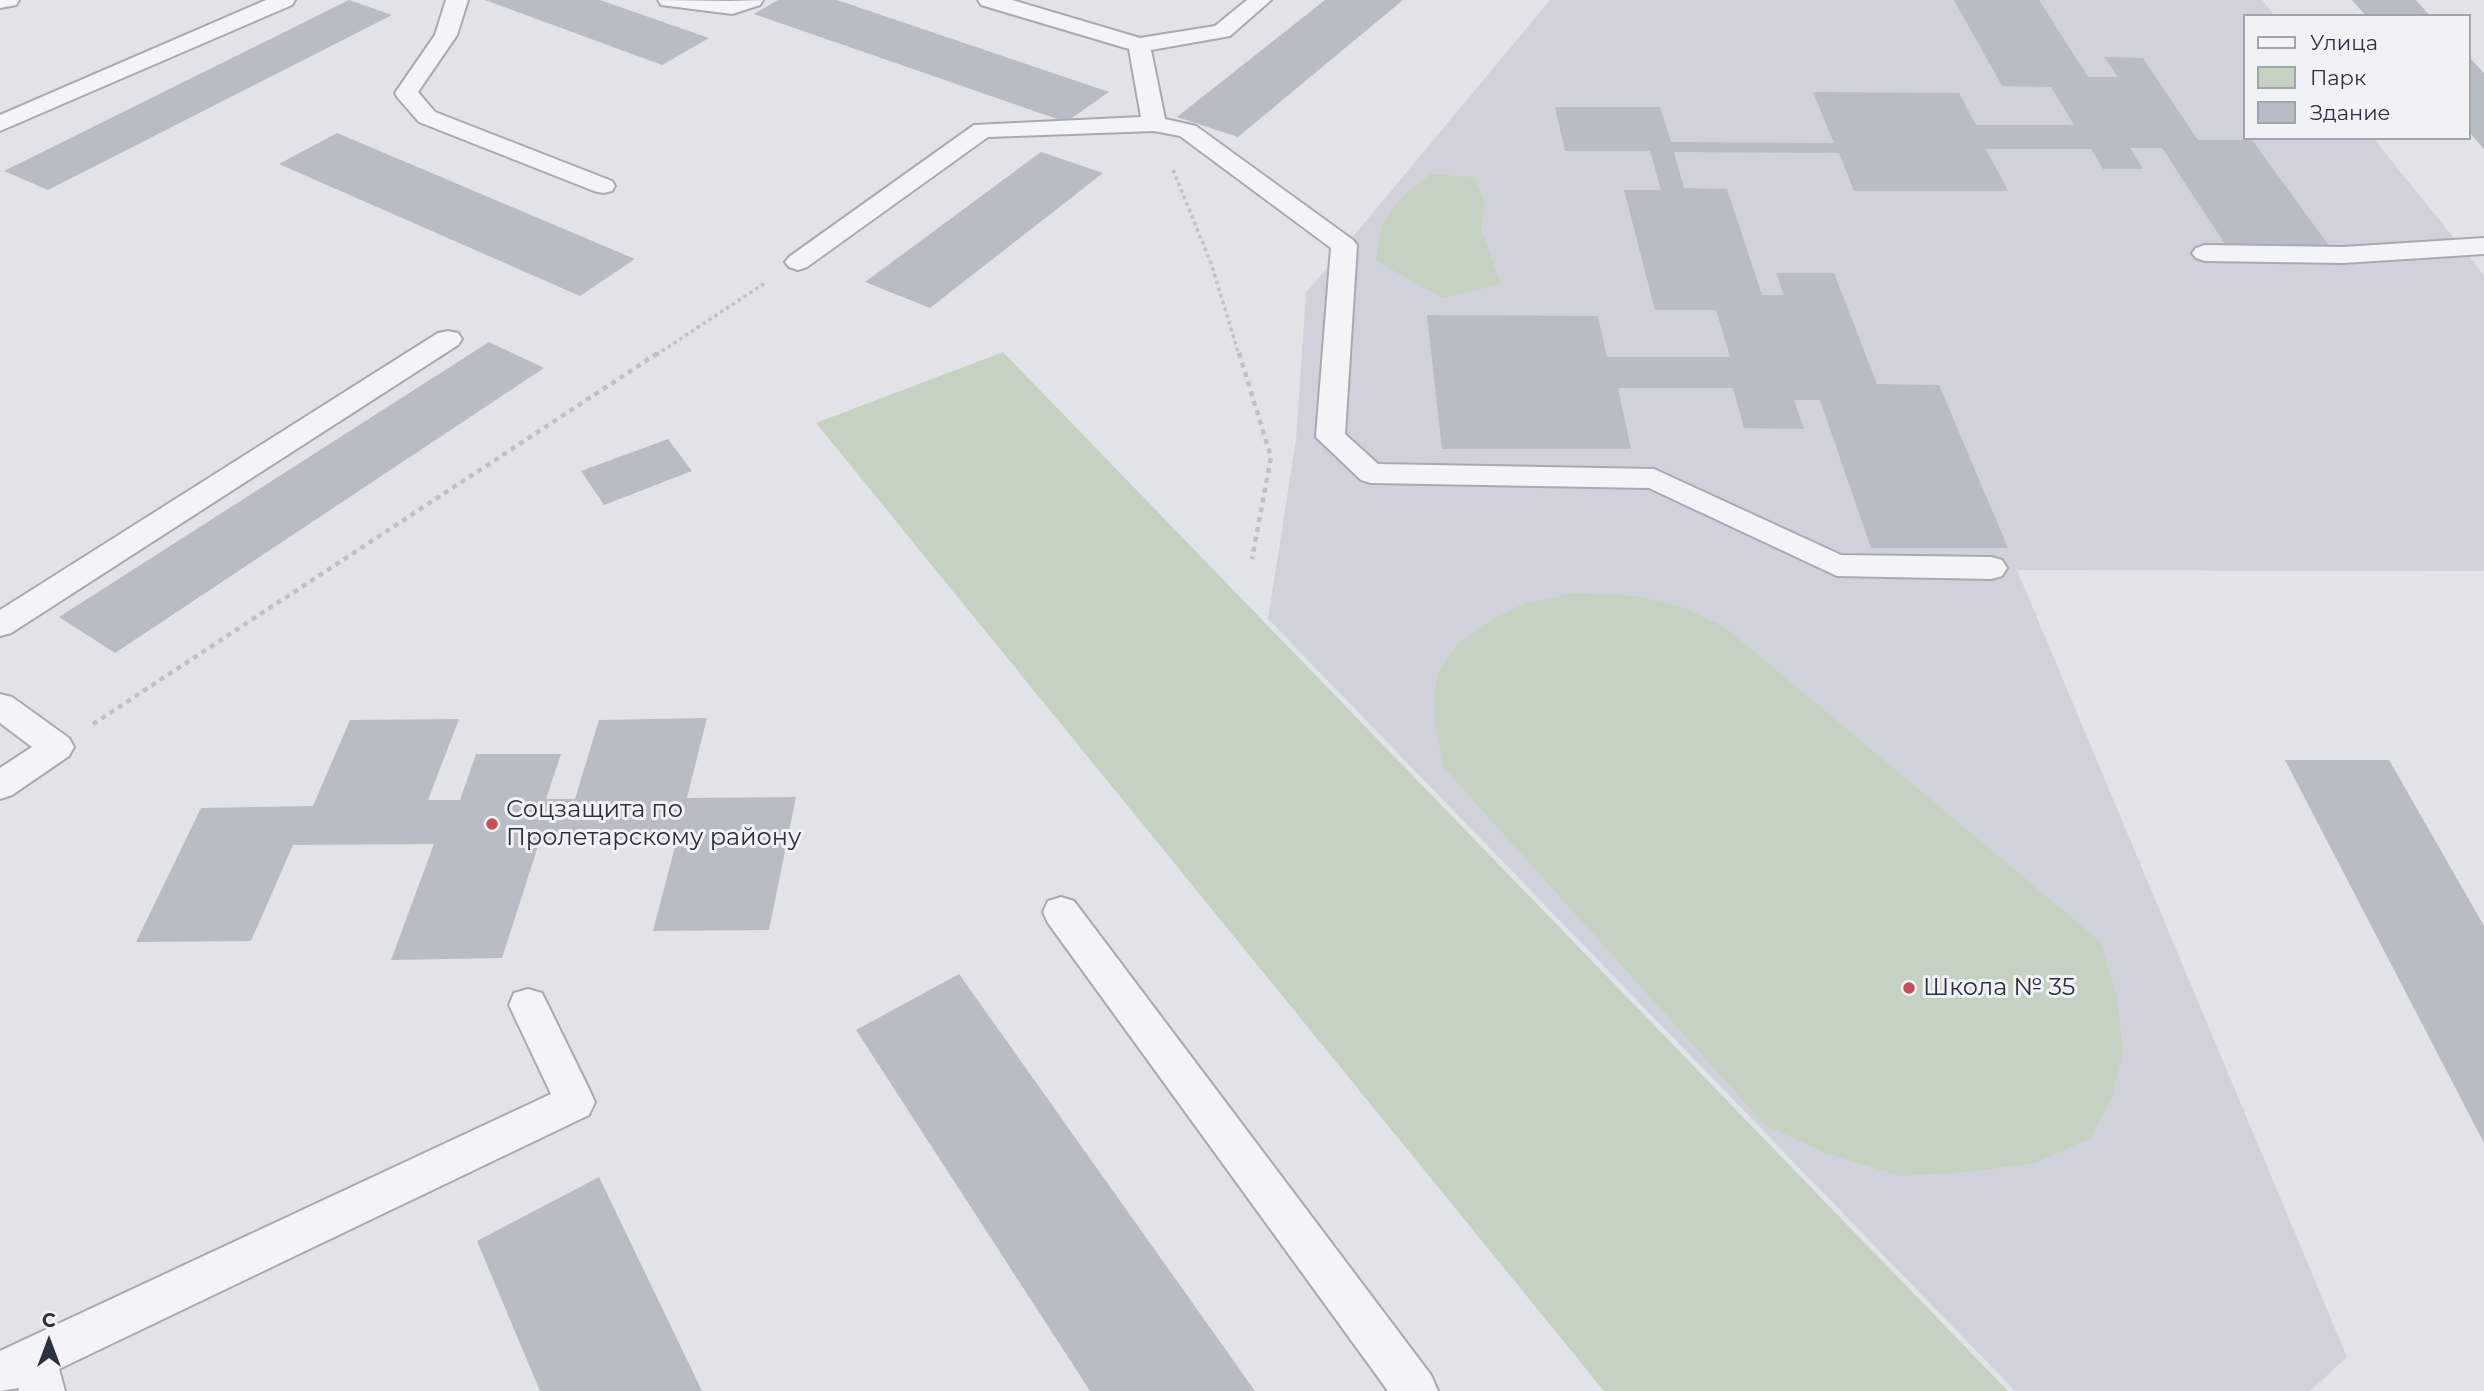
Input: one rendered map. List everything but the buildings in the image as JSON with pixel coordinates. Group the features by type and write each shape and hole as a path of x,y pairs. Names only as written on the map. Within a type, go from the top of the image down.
{"street":[{"path":"0,1 7,0"}],"lane":[{"path":"0,124 284,0"},
{"path":"457,0 446,35 406,93 427,117 603,186"},
{"path":"668,0 732,8 752,0"},
{"path":"989,0 1139,45 1222,31 1260,0"},
{"path":"1139,45 1154,124"},
{"path":"798,262 982,130 1154,124 1188,131 1344,245 1330,437 1371,473 1654,479 1837,565 1991,568"},
{"path":"2205,253 2343,255 2484,246"},
{"path":"0,625 448,339"},
{"path":"0,706 57,747 0,786"},
{"path":"1061,912 1415,1391"},
{"path":"25,1375 575,1102 528,1005"}],"path":[{"path":"1154,124 1211,263 1271,457 1252,559"},
{"path":"57,747 798,262"}],"shaded area":[{"name":"Школа № 35","path":"1550,0 2262,0 2273,14 2242,14 2242,140 2375,140 2484,275 2484,571 2017,570 2347,1357 2310,1391 2015,1391 1268,619 1296,440 1306,293"}],"green space":[{"path":"1430,174 1475,177 1485,205 1481,229 1501,284 1443,298 1376,261 1381,225 1403,196"},
{"path":"1003,352 2008,1391 1604,1391 816,423"},
{"path":"1573,593 1638,596 1685,608 1726,628 2101,942 2117,997 2123,1051 2112,1099 2089,1139 2035,1163 1968,1172 1900,1176 1825,1153 1765,1125 1444,768 1435,726 1434,698 1437,674 1458,644 1493,619 1524,604"}],"place":[{"name":"Соцзащита по Пролетарскому району","path":"492,824"},
{"name":"Школа № 35","path":"1909,988"}]}
